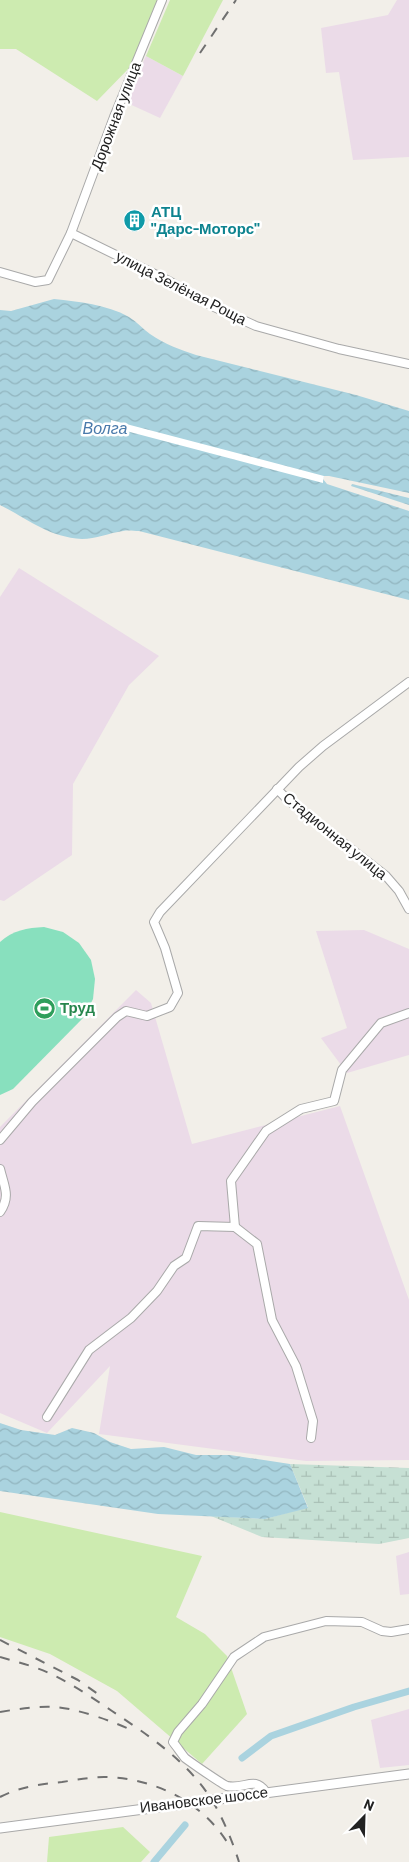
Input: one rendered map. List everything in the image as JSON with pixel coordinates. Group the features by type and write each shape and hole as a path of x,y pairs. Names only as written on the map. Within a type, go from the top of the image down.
{"street":[{"name":"Дорожная улица","path":"0,272 35,282 48,280 71,233 114,117 162,0"},
{"name":"улица Зелёная Роща","path":"71,233 169,281 214,307 256,326 339,349 409,364"},
{"path":"0,1140 32,1102 117,1017 126,1012 147,1016 170,1007 178,993 165,948 154,922 160,912 278,789 323,746 409,682"},
{"name":"Стадионная улица","path":"278,789 288,800 386,876 400,891 409,909"},
{"path":"235,1228 231,1181 266,1131 301,1109 334,1101 342,1070 381,1022 409,1013"},
{"path":"0,1169 7,1195 0,1212"},
{"path":"47,1417 89,1350 131,1318 157,1291 174,1266 186,1258 198,1226 235,1228 257,1244 272,1320 296,1366 313,1421 312,1438"},
{"path":"266,1792 257,1783 237,1787 222,1784 186,1758 173,1742 178,1732 202,1704 234,1657 264,1637 326,1621 362,1622 382,1631 391,1632 409,1629"},
{"name":"Ивановское шоссе","path":"0,1828 409,1774"}],"shaded area":[{"path":"397,0 409,0 409,157 353,160 339,72 326,73 321,28 388,15"},
{"path":"146,56 183,76 160,118 125,102"},
{"path":"19,568 159,656 129,685 73,784 72,855 4,901 0,900 0,597"},
{"path":"364,930 409,949 409,1055 347,1073 321,1038 347,1028 316,931"},
{"path":"136,990 151,1003 192,1144 340,1106 409,1300 409,1460 306,1461 99,1434 110,1366 47,1433 0,1413 0,1127"},
{"path":"409,1552 409,1594 400,1595 396,1556"},
{"path":"409,1709 409,1765 380,1768 371,1720"}],"green space":[{"path":"0,0 159,0 133,64 97,101 16,49 0,49"},
{"path":"170,0 223,0 183,76 146,56"},
{"name":"Труд","path":"44,927 63,932 79,943 91,960 95,979 93,999 84,1017 13,1089 0,1095 0,942 21,930"},
{"path":"290,1464 409,1468 409,1538 379,1544 262,1537 211,1516 265,1519 308,1507"},
{"path":"0,1512 202,1556 176,1617 205,1634 227,1656 247,1714 202,1764 117,1691 50,1654 0,1637"},
{"path":"123,1827 150,1852 141,1862 47,1862 49,1837"}],"water":[{"name":"Волга","path":"54,299 92,304 111,309 132,319 161,341 196,355 356,395 409,411 409,493 329,476 324,476 323,479 327,484 409,511 409,600 139,531 118,532 87,539 70,538 48,531 0,505 0,310 11,311"},
{"path":"352,484 409,498 409,505 351,486"},
{"path":"0,1423 21,1430 55,1435 72,1428 94,1433 110,1442 131,1449 164,1447 196,1455 230,1455 290,1464 308,1508 265,1519 158,1514 0,1491"}],"pier":[{"path":"111,420 324,476 323,483 111,427"}],"waterway":[{"path":"242,1758 271,1736 354,1707 409,1691"},
{"path":"154,1862 185,1825"}],"railway":[{"path":"200,53 236,0"},
{"path":"0,1640 78,1680 98,1694"},
{"path":"0,1657 26,1664 67,1682 135,1726 169,1752 189,1771 211,1799 227,1830 239,1862"},
{"path":"0,1712 34,1707 63,1708 93,1716 131,1730"},
{"path":"0,1797 30,1786 88,1778 122,1778 157,1787 189,1803 216,1827 227,1842"}],"place":[{"name":"АТЦ \"Дарс-Моторс\"","path":"135,221"},
{"name":"Труд","path":"44,1008"}]}
